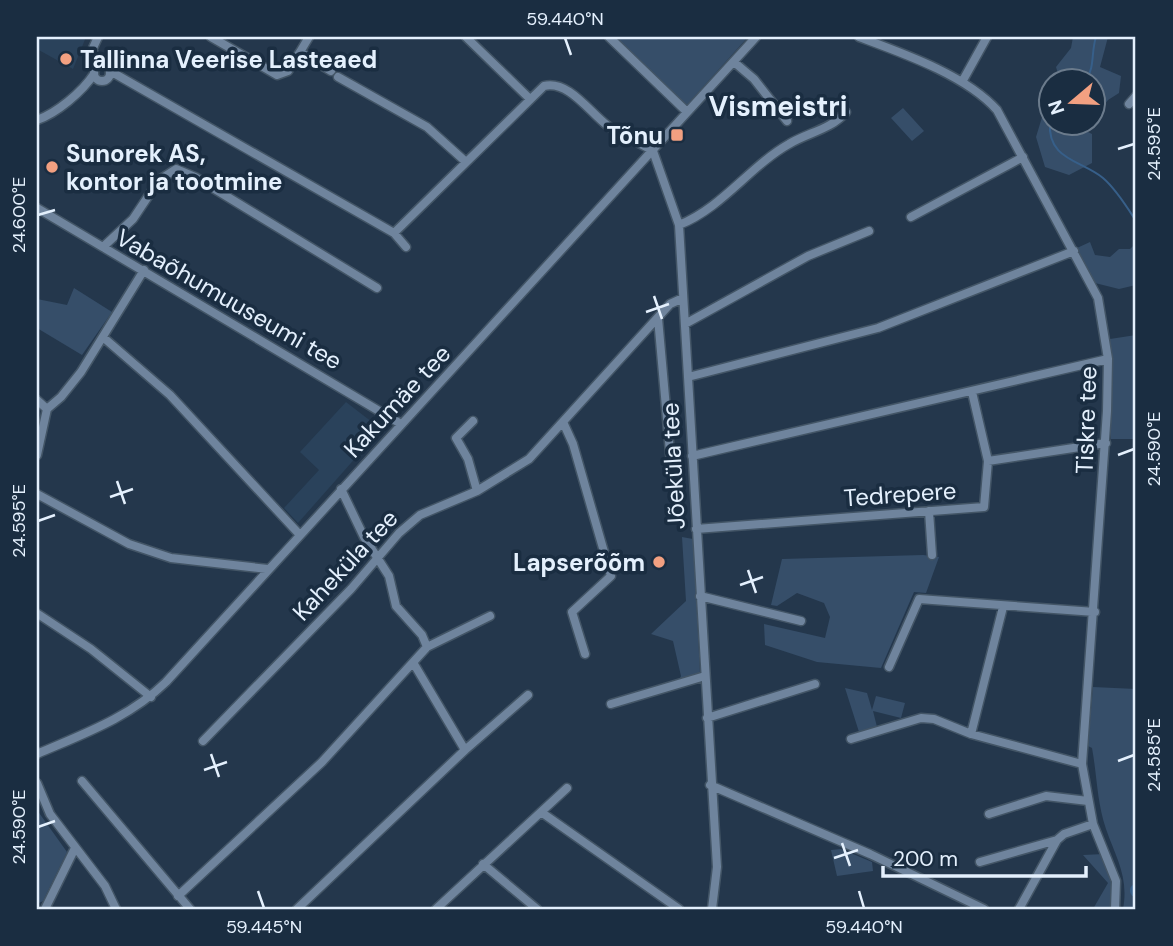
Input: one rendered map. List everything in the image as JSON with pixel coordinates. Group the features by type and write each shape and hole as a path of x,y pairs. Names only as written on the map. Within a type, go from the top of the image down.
{"street":[{"path":"87,84 94,72 97,37"},
{"path":"211,37 277,75 288,71 309,37"},
{"path":"466,37 530,99"},
{"path":"609,37 687,112"},
{"name":"Kakumäe tee","path":"37,754 116,720 151,697 756,37"},
{"name":"Tiskre tee","path":"859,37 962,82 983,94 997,110 1098,298 1108,359 1106,443 1082,764 1093,824 1116,881 1115,909"},
{"path":"962,82 987,37"},
{"path":"300,52 428,127 466,162"},
{"path":"94,56 105,74"},
{"path":"734,62 754,79 787,121"},
{"path":"94,72 119,78 394,233 406,247"},
{"path":"94,72 105,74"},
{"path":"37,120 50,114 87,84 105,74"},
{"path":"394,233 544,86 554,84 565,89 610,128 653,151"},
{"path":"1129,104 1136,96"},
{"path":"679,225 691,220 738,185 789,143 828,127 846,112"},
{"name":"Jõeküla tee","path":"653,151 679,225 710,785 717,867 712,909"},
{"path":"911,217 1023,157"},
{"path":"103,247 133,219 159,180 176,169 195,177 377,288"},
{"name":"Vabaõhumuuseumi tee","path":"37,208 401,424"},
{"path":"685,324 808,256 869,231"},
{"path":"688,377 878,328 1074,251"},
{"path":"37,455 47,408 61,397 104,338 144,270"},
{"name":"Kaheküla tee","path":"203,741 420,515 477,491 528,459 670,304 683,298"},
{"path":"658,318 671,464"},
{"path":"104,338 170,395 300,535"},
{"path":"692,456 1108,359"},
{"path":"972,392 988,461"},
{"path":"37,400 47,408"},
{"path":"473,421 457,438 468,459 477,491"},
{"path":"563,422 573,444 611,576 572,612 585,654"},
{"name":"Tedrepere","path":"696,529 984,507 988,461 1106,443"},
{"path":"341,489 364,537 389,576 396,606 422,635 427,647"},
{"path":"37,494 129,544 170,558 268,569"},
{"path":"929,511 932,555"},
{"path":"700,596 801,621"},
{"path":"889,667 919,599 1095,612"},
{"path":"971,734 1003,607"},
{"path":"38,614 91,649 151,697"},
{"path":"178,896 322,762 427,647 490,616"},
{"path":"414,664 465,750"},
{"path":"611,704 705,676"},
{"path":"707,718 815,684"},
{"path":"297,909 465,750 528,695"},
{"path":"851,739 921,718 934,719 971,734 1082,764"},
{"path":"82,781 190,909"},
{"path":"37,783 50,814 105,886 116,909"},
{"path":"710,785 870,854 984,909"},
{"path":"436,909 567,788"},
{"path":"989,814 1046,796 1088,801"},
{"path":"541,812 679,909"},
{"path":"1020,909 1057,840 1064,834 1093,824"},
{"path":"981,862 1057,840"},
{"path":"45,909 75,848"},
{"path":"483,864 537,909"}],"shaded area":[{"name":"Tallinna Veerise Lasteaed","path":"37,37 86,37 73,69 37,49"},
{"path":"612,37 748,37 685,107"},
{"path":"1073,37 1108,37 1100,66 1057,66 1071,48"},
{"path":"1106,70 1121,76 1119,93 1106,103"},
{"path":"903,108 924,131 912,141 891,118"},
{"path":"1092,136 1092,163 1069,175 1045,167 1036,137"},
{"path":"1090,242 1095,255 1110,257 1119,249 1130,249 1136,243 1136,285 1119,289 1095,283 1077,248"},
{"path":"74,288 112,312 82,355 37,328 37,299 67,305"},
{"path":"1136,335 1136,439 1111,439 1110,339"},
{"path":"346,402 381,429 298,523 284,508 319,470 300,452"},
{"path":"682,537 693,539 700,673 679,681 681,676 673,641 651,634 686,601"},
{"path":"923,555 939,557 926,593 914,592 881,668 817,662 765,645 764,624 825,638 830,617 824,603 797,593 777,606 771,605 782,559"},
{"path":"1093,687 1136,689 1136,909 1123,909 1123,877 1103,819 1092,748 1088,746"},
{"path":"845,688 867,693 872,710 876,696 905,703 901,718 873,711 877,727 859,732"},
{"path":"37,810 67,852 43,901 37,904"},
{"path":"841,849 872,862 873,871 837,876 831,850"},
{"path":"1104,854 1113,882 1113,909 1093,909 1108,883 1083,855"}],"waterway":[{"path":"1092,66 1096,37"},
{"path":"1051,136 1060,152 1103,178 1136,221"}],"place":[{"name":"Tallinna Veerise Lasteaed","path":"66,59"},
{"name":"Tõnu","path":"677,135"},
{"name":"Sunorek AS, kontor ja tootmine","path":"52,167"},
{"name":"Lapserõõm","path":"659,562"}],"district":[{"name":"Vismeistri","path":"778,106"}]}
